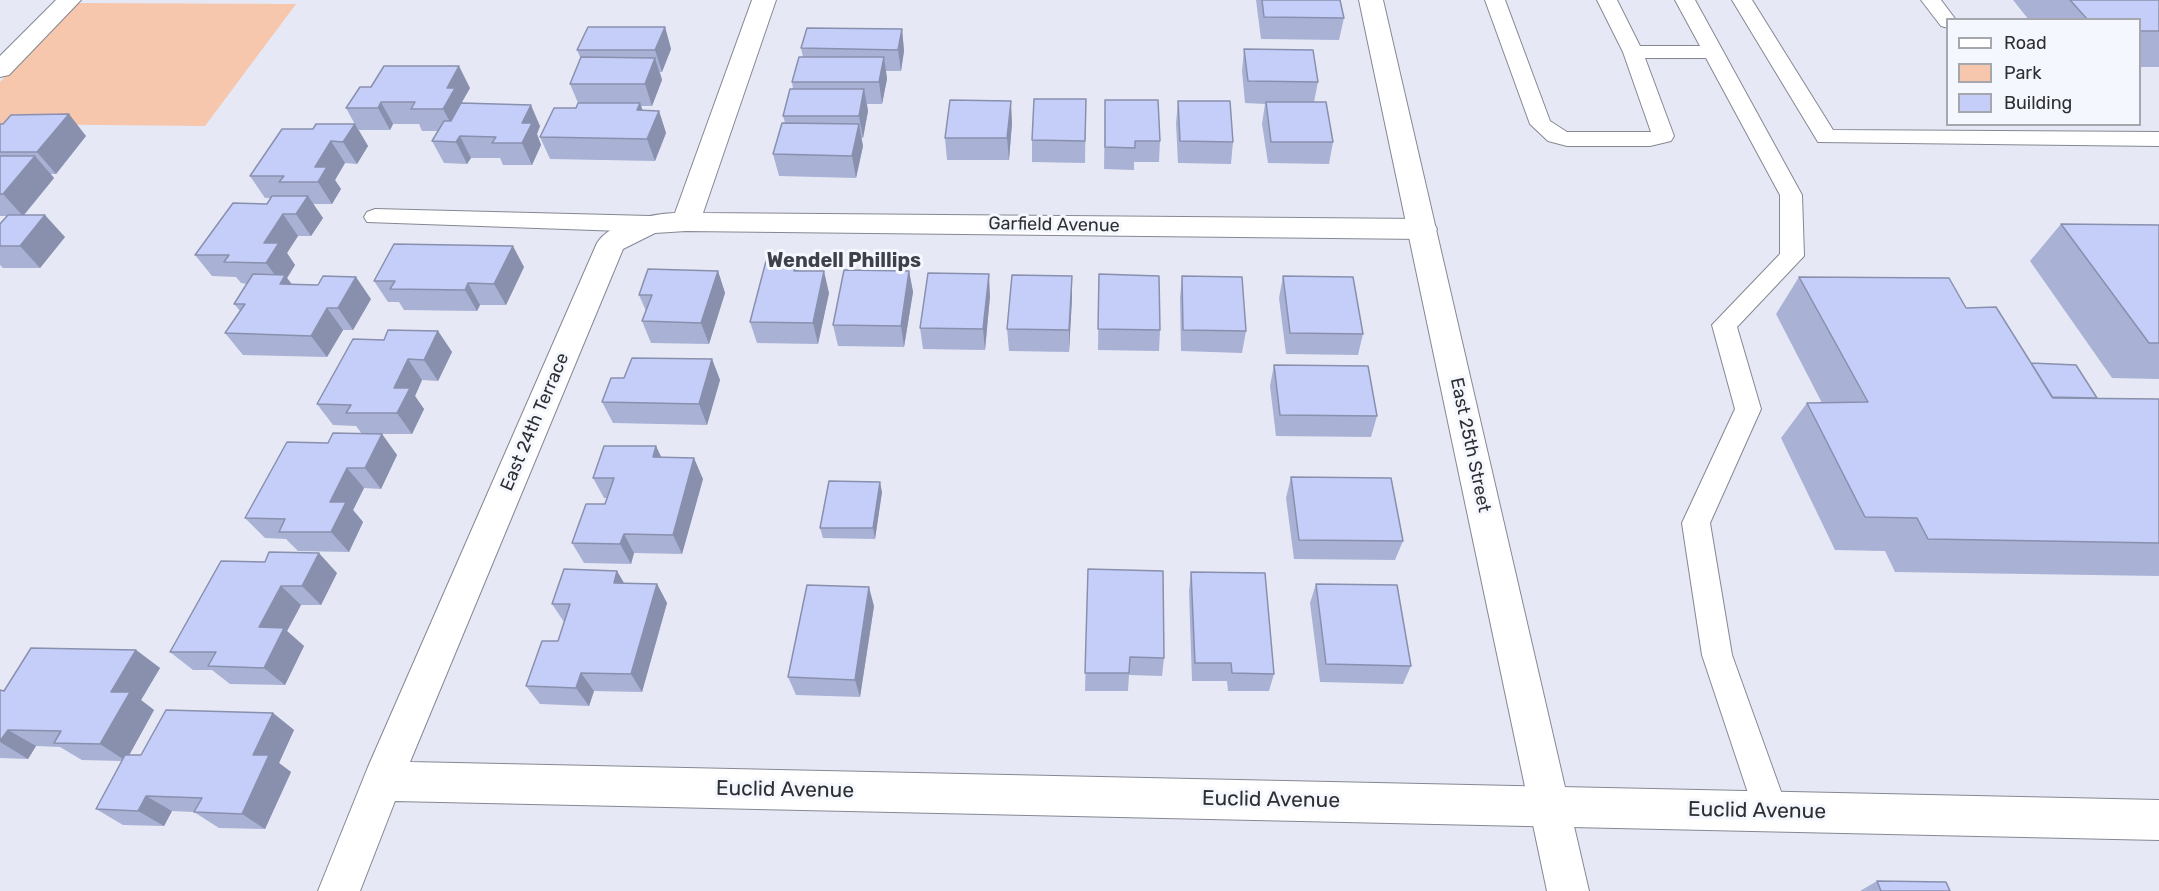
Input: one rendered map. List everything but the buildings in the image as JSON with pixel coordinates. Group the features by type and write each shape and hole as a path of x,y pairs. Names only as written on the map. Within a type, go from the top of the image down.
{"street":[{"path":"0,70 69,0"},
{"path":"686,222 764,0"},
{"name":"East 25th Street","path":"1371,0 1568,891"},
{"name":"East 24th Terrace","path":"339,891 382,781 611,243 650,224 686,222"},
{"name":"Garfield Avenue","path":"686,222 1423,229"},
{"name":"Euclid Avenue","path":"382,781 2159,820"}],"lane":[{"path":"1495,0 1541,124 1556,136 1567,139 1638,139 1663,136 1633,52 1607,0"},
{"path":"1685,0 1791,195 1792,256 1724,325 1748,409 1696,523 1717,655 1771,811"},
{"path":"1743,0 1826,137 2029,131 2159,139"},
{"path":"1931,0 1946,21"},
{"path":"1633,52 1713,52"},
{"path":"375,217 650,224"}],"green space":[{"path":"76,3 296,4 205,126 0,124 0,82"}],"district":[{"name":"Wendell Phillips","path":"844,261"}]}
